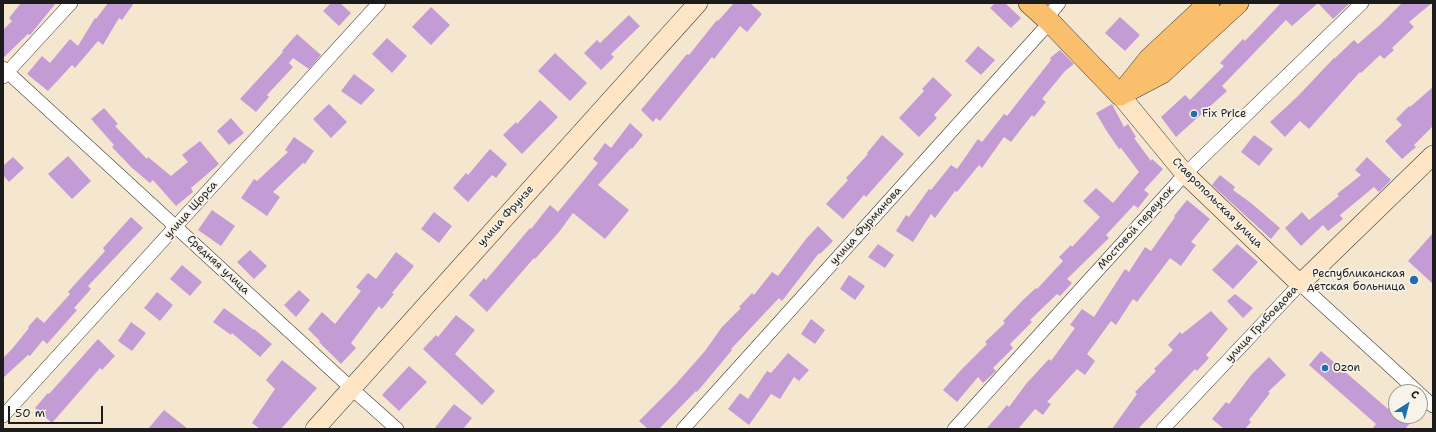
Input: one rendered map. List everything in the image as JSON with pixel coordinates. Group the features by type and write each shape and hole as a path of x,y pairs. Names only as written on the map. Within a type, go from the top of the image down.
{"main road":[{"name":"Ставропольская улица","path":"1029,3 1048,20 1120,95"},
{"path":"1120,95 1149,59 1209,3"},
{"path":"1120,95 1162,73 1238,3"}],"street":[{"path":"5,72 71,3"},
{"name":"улица Щорса","path":"3,416 378,3"},
{"name":"улица Фрунзе","path":"314,429 698,3"},
{"name":"улица Фурманова","path":"683,429 1048,20 1059,3"},
{"name":"Мостовой переулок","path":"954,429 1185,174 1362,3"},
{"name":"Средняя улица","path":"5,72 176,226 397,429"},
{"name":"Ставропольская улица","path":"1120,95 1185,174 1300,284 1409,384"},
{"name":"улица Грибоедова","path":"1163,429 1300,284 1433,154"}],"building":[{"path":"21,3 56,3 30,35 28,34 3,58 3,30 12,21 9,18"},
{"path":"108,3 134,3 122,20 119,18 103,45 98,41 75,68 72,65 48,91 27,74 42,56 50,63 70,39 78,46 95,18 96,19"},
{"path":"331,3 340,3 351,13 339,26 323,11"},
{"path":"734,3 750,3 762,14 747,32 740,26 714,59 712,57 660,121 656,118 653,122 641,110 687,54 689,55 717,20 718,21"},
{"path":"995,3 1005,3 1021,18 1011,28 990,8"},
{"path":"1281,3 1318,3 1292,26 1286,20 1222,86 1227,91 1176,137 1161,117 1185,95 1190,100 1224,66 1220,63 1243,39 1245,41"},
{"path":"1318,3 1350,3 1333,19"},
{"path":"1402,3 1432,3 1409,22 1414,27 1392,48 1394,50 1384,59 1380,55 1361,73 1360,72 1309,129 1300,121 1285,137 1270,122 1298,96 1334,58 1354,40 1358,44"},
{"path":"431,7 450,25 431,45 412,27"},
{"path":"629,15 640,26 611,54 614,57 601,70 584,53 597,40 600,43"},
{"path":"1120,17 1140,35 1125,51 1105,33"},
{"path":"297,34 321,55 309,69 293,58 289,63 293,67 267,95 269,97 256,112 240,99 283,52 282,51"},
{"path":"387,38 407,56 392,73 372,54"},
{"path":"978,46 995,60 981,75 965,61"},
{"path":"1060,50 1074,64 1065,71 1042,99 1046,102 1034,117 1032,115 1011,142 1004,137 982,168 979,165 957,192 955,191 935,218 931,214 913,242 896,231 906,215 909,217 929,189 931,190 951,165 957,169 978,139 982,142 1004,114 1007,116 1051,60 1050,58"},
{"path":"555,53 587,83 570,101 538,71"},
{"path":"354,74 375,90 361,105 341,91"},
{"path":"933,77 952,95 934,115 937,118 919,137 899,118 924,91 922,89"},
{"path":"1433,87 1433,126 1414,145 1416,147 1402,159 1385,141 1402,125 1396,119 1409,106 1410,107"},
{"path":"540,100 558,117 522,154 503,135 516,122 517,124"},
{"path":"329,104 347,122 331,138 313,119"},
{"path":"1112,104 1124,127 1128,124 1136,137 1134,138 1151,161 1152,159 1163,169 1144,190 1149,194 1138,208 1134,205 1106,235 1109,238 1067,279 1072,283 1060,296 1057,294 1030,320 1032,322 1010,344 1013,348 993,368 996,371 983,383 978,377 957,402 943,390 987,344 985,342 1005,323 1003,321 1023,300 1036,288 1037,289 1063,261 1059,257 1071,245 1072,247 1100,217 1083,201 1096,188 1113,203 1139,172 1121,148 1119,149 1096,113"},
{"path":"104,108 118,124 115,126 147,159 148,157 171,176 188,162 182,155 200,141 219,164 191,188 193,192 176,206 153,180 150,183 132,168 112,147 114,145 91,119"},
{"path":"231,118 244,133 229,145 217,131"},
{"path":"630,123 643,135 598,185 629,210 605,239 573,213 559,232 487,312 469,295 484,278 486,280 550,205 558,212 598,163 593,159 605,143 611,148"},
{"path":"882,135 904,154 866,197 864,195 843,219 826,204 848,180 846,178 868,154 867,153"},
{"path":"1254,135 1273,149 1259,166 1241,152"},
{"path":"294,137 314,151 305,164 303,163 273,192 280,197 267,216 241,198 254,179 257,181 288,152 285,150"},
{"path":"490,149 507,164 496,178 492,175 468,202 453,188 466,173 468,175"},
{"path":"68,156 91,181 72,199 48,174"},
{"path":"13,157 24,168 9,182 3,175 3,166"},
{"path":"1367,157 1391,180 1379,192 1374,187 1340,215 1343,219 1328,231 1323,225 1301,246 1285,228 1302,212 1309,220 1339,196 1337,194 1361,175 1355,170"},
{"path":"1220,175 1235,187 1233,190 1251,203 1280,228 1271,239 1212,185"},
{"path":"1187,200 1210,219 1191,242 1196,245 1181,266 1170,258 1137,302 1133,299 1116,325 1111,321 1087,354 1095,361 1085,375 1077,369 1047,402 1051,404 1043,415 1035,409 1018,429 986,429 1007,405 1009,407 1026,384 1049,359 1051,361 1075,328 1070,325 1082,309 1094,317 1125,269 1129,272 1145,247 1151,251 1175,217 1174,216"},
{"path":"212,210 235,226 221,246 198,230"},
{"path":"434,212 452,226 439,243 421,229"},
{"path":"131,217 143,228 88,286 91,289 74,308 77,310 47,344 43,340 30,356 28,355 3,378 3,358 37,317 44,323 70,294 68,292 105,251 103,248"},
{"path":"818,226 833,241 820,254 819,253 782,301 779,298 731,349 732,350 697,392 696,391 659,429 648,429 639,421 675,385 705,351 722,327 741,308 739,307 752,293 754,295 772,272 778,276 806,239"},
{"path":"1433,233 1433,284 1408,261"},
{"path":"878,244 894,255 885,268 868,257"},
{"path":"1237,244 1258,262 1233,289 1212,270"},
{"path":"250,250 267,266 254,279 237,262"},
{"path":"396,252 414,266 392,293 394,294 382,309 379,306 351,343 356,348 341,364 308,329 322,312 335,324 361,291 356,287 368,273 376,279"},
{"path":"182,265 202,282 190,296 170,279"},
{"path":"849,275 865,286 855,300 840,289"},
{"path":"299,290 310,300 296,317 284,305"},
{"path":"157,292 173,305 160,321 144,308"},
{"path":"1235,294 1253,308 1243,318 1227,301"},
{"path":"224,308 272,344 260,357 232,333 231,335 213,322"},
{"path":"1211,311 1228,329 1206,355 1209,358 1197,371 1195,369 1138,429 1112,429 1137,394 1135,392 1156,371 1154,369 1173,350 1168,345 1180,332 1182,334"},
{"path":"456,315 475,330 455,354 495,391 482,405 423,349 436,335 438,337"},
{"path":"811,319 825,330 815,344 801,334"},
{"path":"131,322 146,333 132,351 118,341"},
{"path":"98,339 115,356 102,370 100,368 52,423 35,408"},
{"path":"1321,351 1388,409 1388,424 1409,424 1405,429 1372,429 1376,424 1309,365"},
{"path":"788,353 809,370 799,381 794,377 780,399 771,394 749,425 728,409 740,393 748,399 767,371 771,373"},
{"path":"1269,357 1286,375 1268,392 1270,393 1249,420 1251,422 1245,429 1224,429 1212,419 1226,402 1229,404 1251,375"},
{"path":"282,360 317,388 281,429 260,429 252,423 275,389 266,380"},
{"path":"409,366 427,382 399,411 382,395"},
{"path":"454,404 472,418 463,429 434,429"},
{"path":"164,410 188,429 148,429"}],"place":[{"name":"Fix Price","path":"1194,114"},
{"name":"Республиканская детская больница","path":"1414,280"},
{"name":"Ozon","path":"1325,368"}]}
